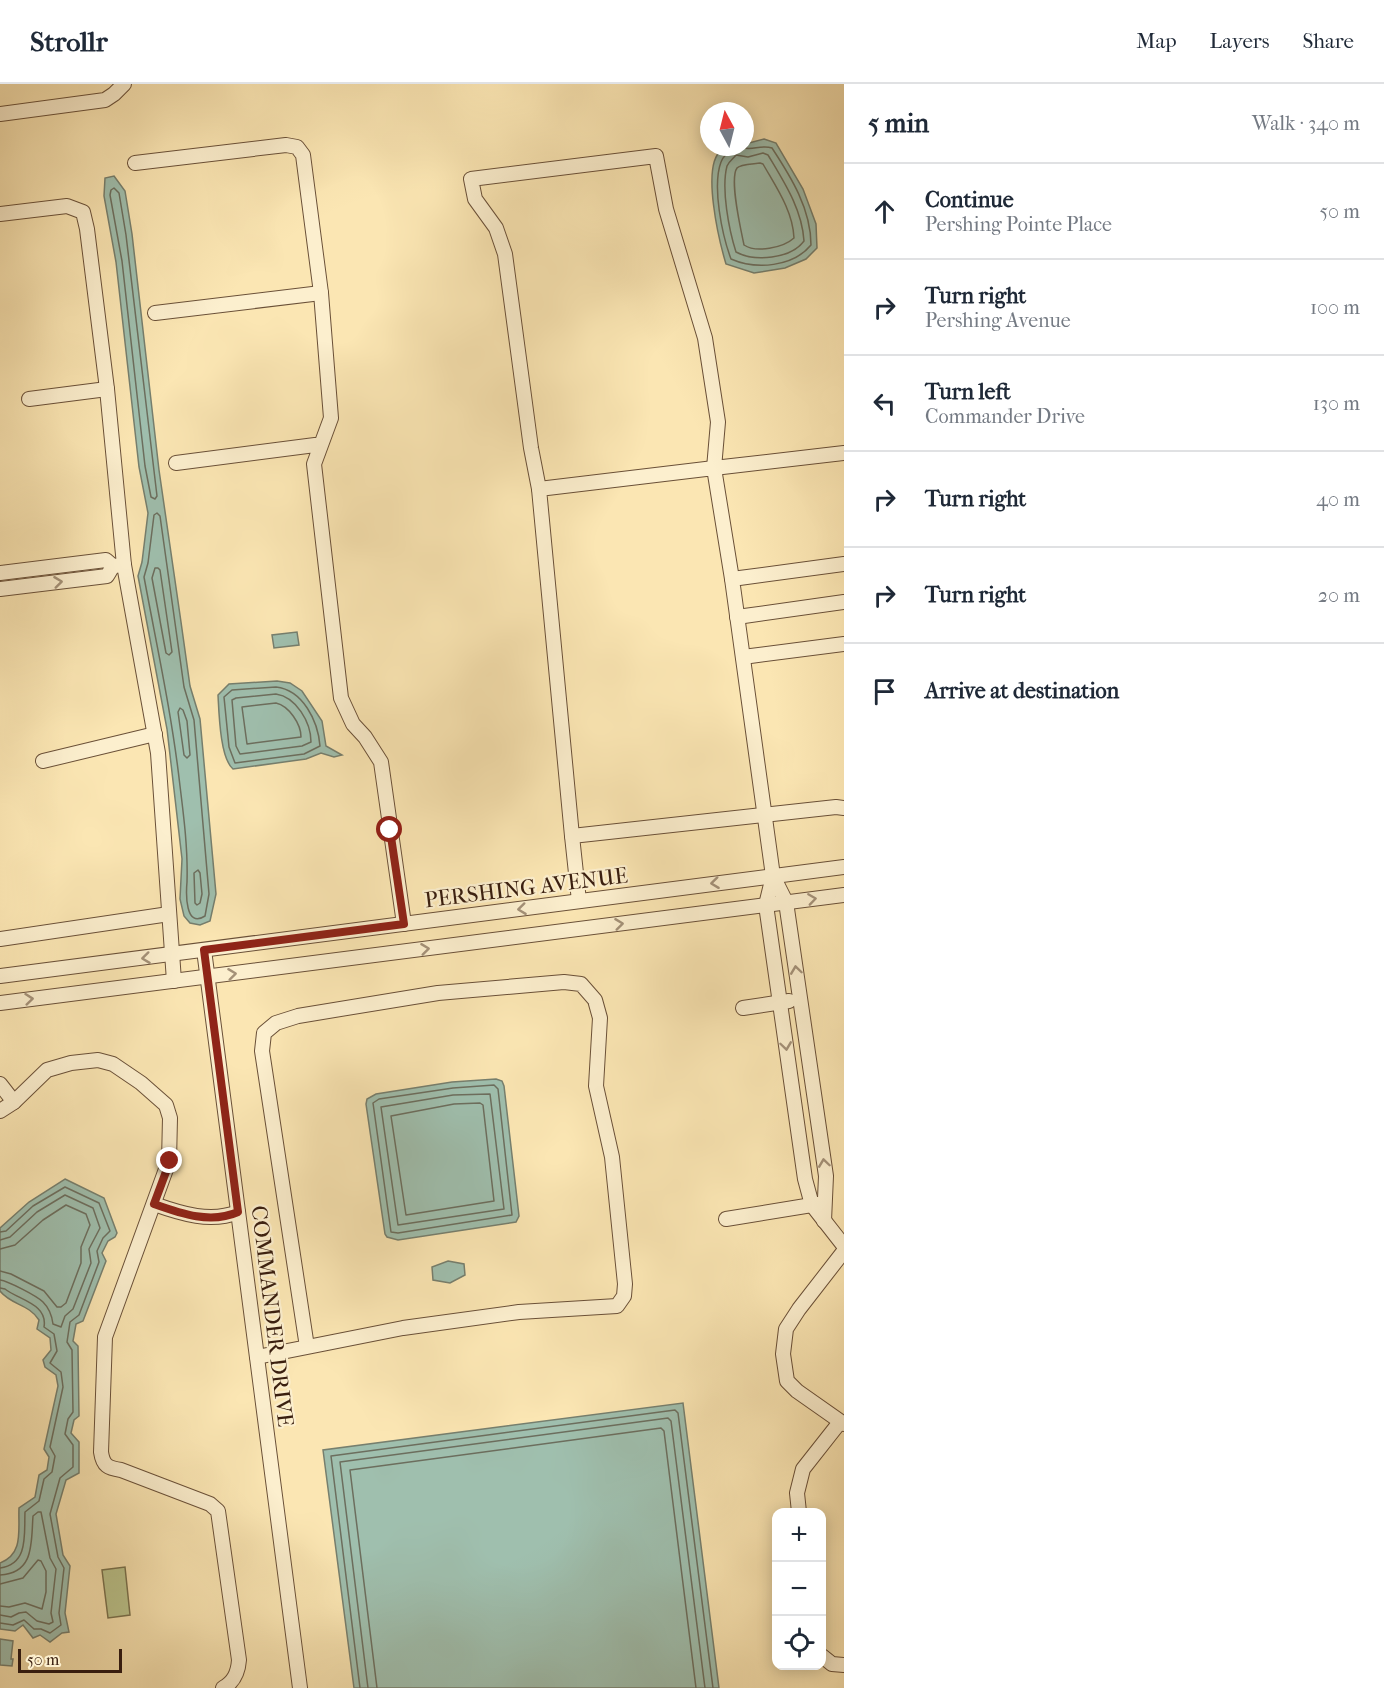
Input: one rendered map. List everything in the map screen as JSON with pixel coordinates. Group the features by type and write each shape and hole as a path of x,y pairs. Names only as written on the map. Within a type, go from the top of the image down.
{"street":[{"path":"0,114 105,100 124,84"},
{"path":"135,163 286,145 297,147 303,156 321,292 331,418 314,464 341,698 353,724 365,737 381,762 404,924"},
{"path":"579,901 539,489 531,448 505,254 496,228 476,199 471,179 656,156 666,210 705,338 718,422 714,468 732,579 773,876 786,902 826,1176 818,1204"},
{"path":"0,214 67,206 83,212 87,229 107,389 119,565 155,734 174,981"},
{"path":"155,313 321,292"},
{"path":"29,399 107,389"},
{"path":"176,463 315,445 318,452"},
{"path":"539,489 844,453"},
{"path":"0,573 106,560 119,565"},
{"path":"732,579 844,564"},
{"path":"0,589 107,576 119,565"},
{"path":"737,617 844,603"},
{"path":"743,657 844,644"},
{"path":"43,760 155,734"},
{"path":"572,836 844,808"},
{"name":"PERSHING AVENUE","path":"0,976 844,867"},
{"path":"773,876 766,905 805,1179 824,1221 844,1249 799,1308 786,1329 783,1354 787,1381 797,1391 842,1423 803,1469 797,1493 799,1508"},
{"path":"0,1003 844,894"},
{"path":"0,939 169,914"},
{"name":"COMMANDER DRIVE","path":"204,950 300,1688"},
{"path":"257,1358 314,1347 403,1328 519,1312 617,1306 624,1296 625,1284 612,1157 596,1086 600,1018 595,1000 581,984 564,982 438,993 298,1016 276,1023 264,1033 262,1052 301,1311 314,1347"},
{"path":"743,1008 800,1000"},
{"path":"0,1111 14,1102 47,1070 71,1063 98,1060 113,1064 141,1083 166,1105 171,1118 170,1161 105,1337 101,1452 102,1462 108,1468 121,1470 210,1503 218,1511 239,1660 235,1677 223,1688"},
{"path":"0,1083 14,1102"},
{"path":"154,1204 203,1217 227,1217 238,1212"},
{"path":"726,1219 818,1204"},
{"path":"826,1659 832,1664 844,1665"}],"green space":[{"path":"125,1567 130,1615 108,1618 102,1570"}],"water":[{"path":"764,139 776,143 803,189 816,224 817,248 806,259 785,268 754,273 726,264 714,205 712,171 718,156 754,156 754,142"},
{"path":"114,176 125,191 132,234 159,470 190,686 200,719 216,894 210,921 200,925 190,923 184,916 180,899 182,859 167,729 138,576 148,513 139,467 116,262 104,196 105,178"},
{"path":"297,632 299,645 274,648 272,635"},
{"path":"277,681 290,683 302,691 322,721 326,746 342,755 334,757 321,753 306,759 233,769 225,755 218,695 229,684"},
{"path":"496,1079 502,1081 504,1086 519,1216 516,1222 398,1240 387,1237 367,1099 376,1094 452,1082"},
{"path":"65,1179 104,1198 117,1233 108,1241 102,1253 106,1261 83,1321 76,1324 73,1341 78,1346 79,1416 74,1420 71,1433 79,1442 79,1473 66,1480 56,1514 63,1555 70,1566 65,1613 69,1632 62,1633 50,1642 40,1635 33,1638 23,1625 15,1631 0,1629 0,1563 13,1554 16,1547 19,1533 19,1508 35,1497 39,1475 47,1470 49,1457 44,1449 58,1386 56,1375 45,1367 43,1360 51,1350 50,1338 37,1329 39,1320 35,1315 4,1296 0,1291 0,1228 29,1202"},
{"path":"448,1261 464,1264 465,1275 450,1283 433,1280 432,1267"},
{"path":"683,1403 719,1688 354,1688 323,1450"},
{"path":"0,1639 13,1641 12,1666 0,1665"}],"route":[{"path":"170,1161 154,1204 203,1217 227,1217 238,1212 204,950 404,924 390,830"}]}
